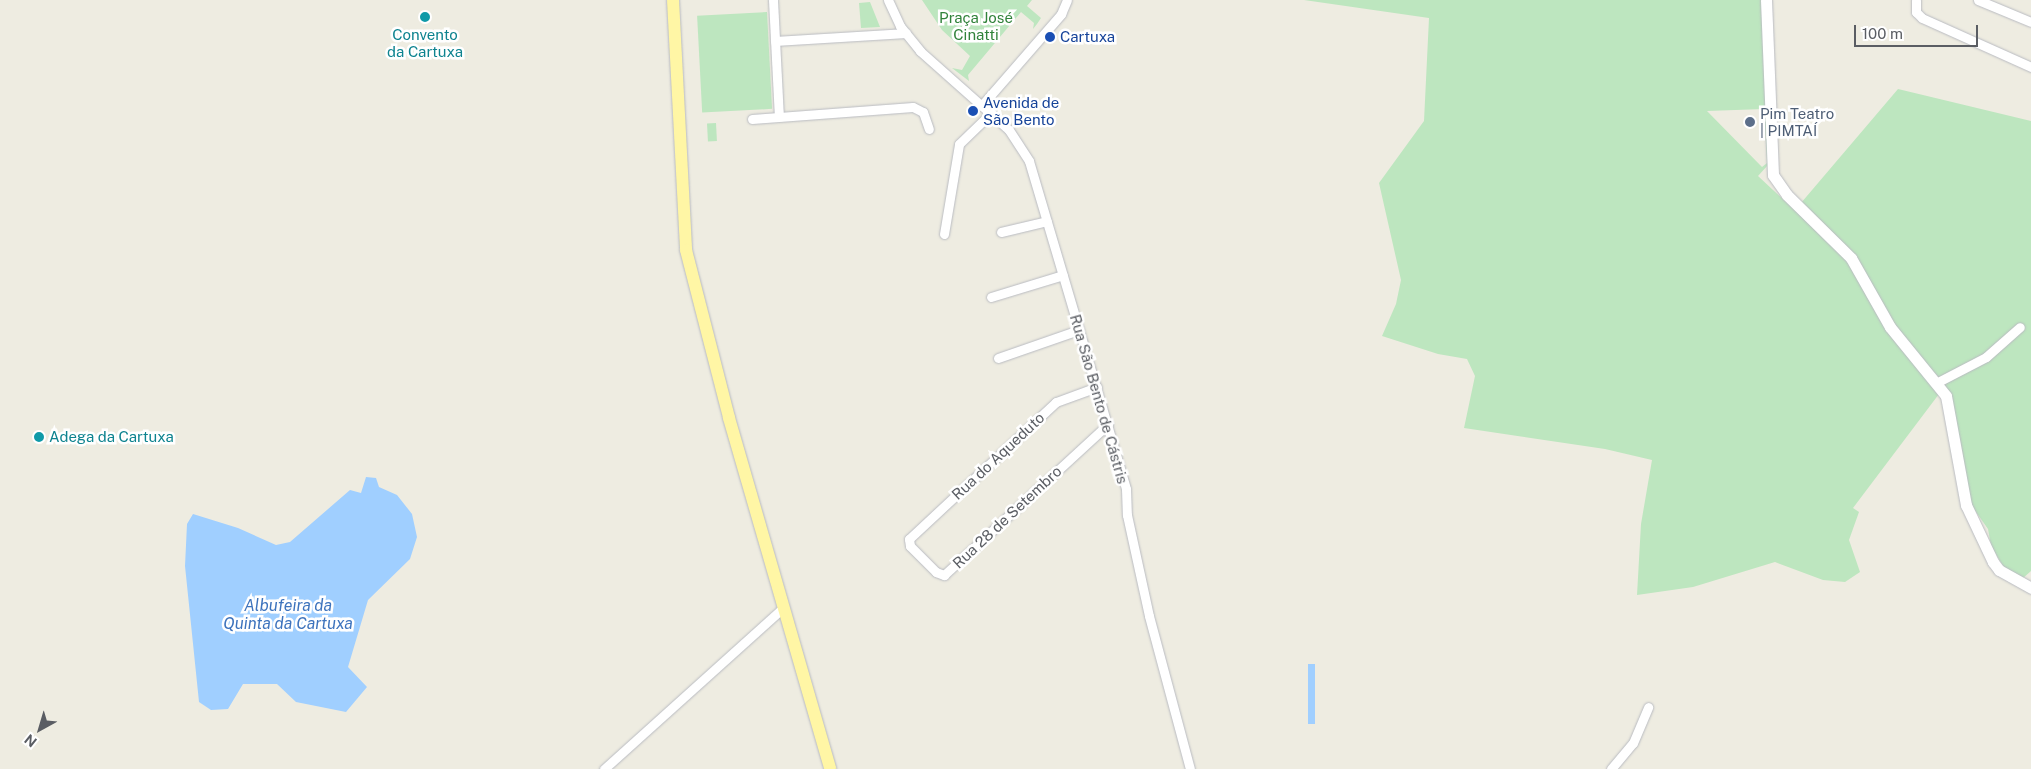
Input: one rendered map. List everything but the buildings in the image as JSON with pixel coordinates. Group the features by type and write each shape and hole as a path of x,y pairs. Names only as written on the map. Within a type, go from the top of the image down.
{"main road":[{"path":"673,0 682,178 695,281 726,410 830,769"}],"street":[{"path":"773,0 780,117"},
{"path":"888,0 906,33 937,68 982,105 1061,14 1067,0"},
{"path":"1766,0 1773,175 1787,195 1852,258 1886,320 1946,396 1966,505 1993,562 1999,570 2031,588"},
{"path":"1916,0 1916,12 1922,18 2031,67"},
{"path":"1978,0 2031,22"},
{"path":"775,41 906,33"},
{"name":"Rua São Bento de Cástris","path":"982,105 1020,143 1063,274 1126,489 1127,515 1149,616 1190,769"},
{"path":"752,119 913,106 923,112 929,129"},
{"path":"944,234 959,144 992,113"},
{"path":"1001,232 1046,221"},
{"path":"991,297 1063,274"},
{"path":"1936,383 1986,357 2020,327"},
{"path":"998,358 1080,330"},
{"name":"Rua do Aqueduto","path":"909,539 1056,402 1097,387"},
{"name":"Rua 28 de Setembro","path":"909,539 910,546 936,572 944,575 1108,424"},
{"path":"604,769 783,608"},
{"path":"1611,769 1633,743 1648,708"}],"green space":[{"name":"Praça José Cinatti","path":"922,0 1032,0 1027,6 1041,18 1033,29 1034,23 1021,12 968,75 969,81 952,68 962,70 970,56 942,30"},
{"path":"1304,0 1762,0 1768,165 1758,176 1844,256 1939,394 1853,508 1859,512 1849,540 1860,572 1845,582 1823,580 1775,562 1693,587 1637,595 1641,524 1652,460 1605,449 1464,428 1475,376 1467,359 1438,354 1382,336 1396,304 1401,280 1379,183 1424,121 1429,18","holes":["1764,109 1767,163 1762,167 1707,111"]},
{"path":"870,2 880,27 861,28 859,3"},
{"path":"767,12 772,109 702,113 697,16"},
{"path":"1898,89 2031,121 2031,571 2022,579 2003,566 1991,546 1988,529 1969,502 1945,384 1904,340 1847,247 1801,203"},
{"path":"707,123 716,123 717,141 708,141"}],"water":[{"name":"Albufeira da Quinta da Cartuxa","path":"366,477 376,478 379,487 397,495 412,514 417,537 410,559 368,600 348,667 367,687 346,712 296,702 277,684 243,684 228,709 211,710 199,702 185,566 187,524 193,514 238,528 276,545 290,542 350,490 361,493"},
{"path":"1308,664 1315,664 1315,724 1308,724"}],"place":[{"name":"Convento da Cartuxa","path":"425,17"},
{"name":"Cartuxa","path":"1050,37"},
{"name":"Avenida de São Bento","path":"973,111"},
{"name":"Pim Teatro | PIMTAÍ","path":"1750,122"},
{"name":"Adega da Cartuxa","path":"39,437"}]}
